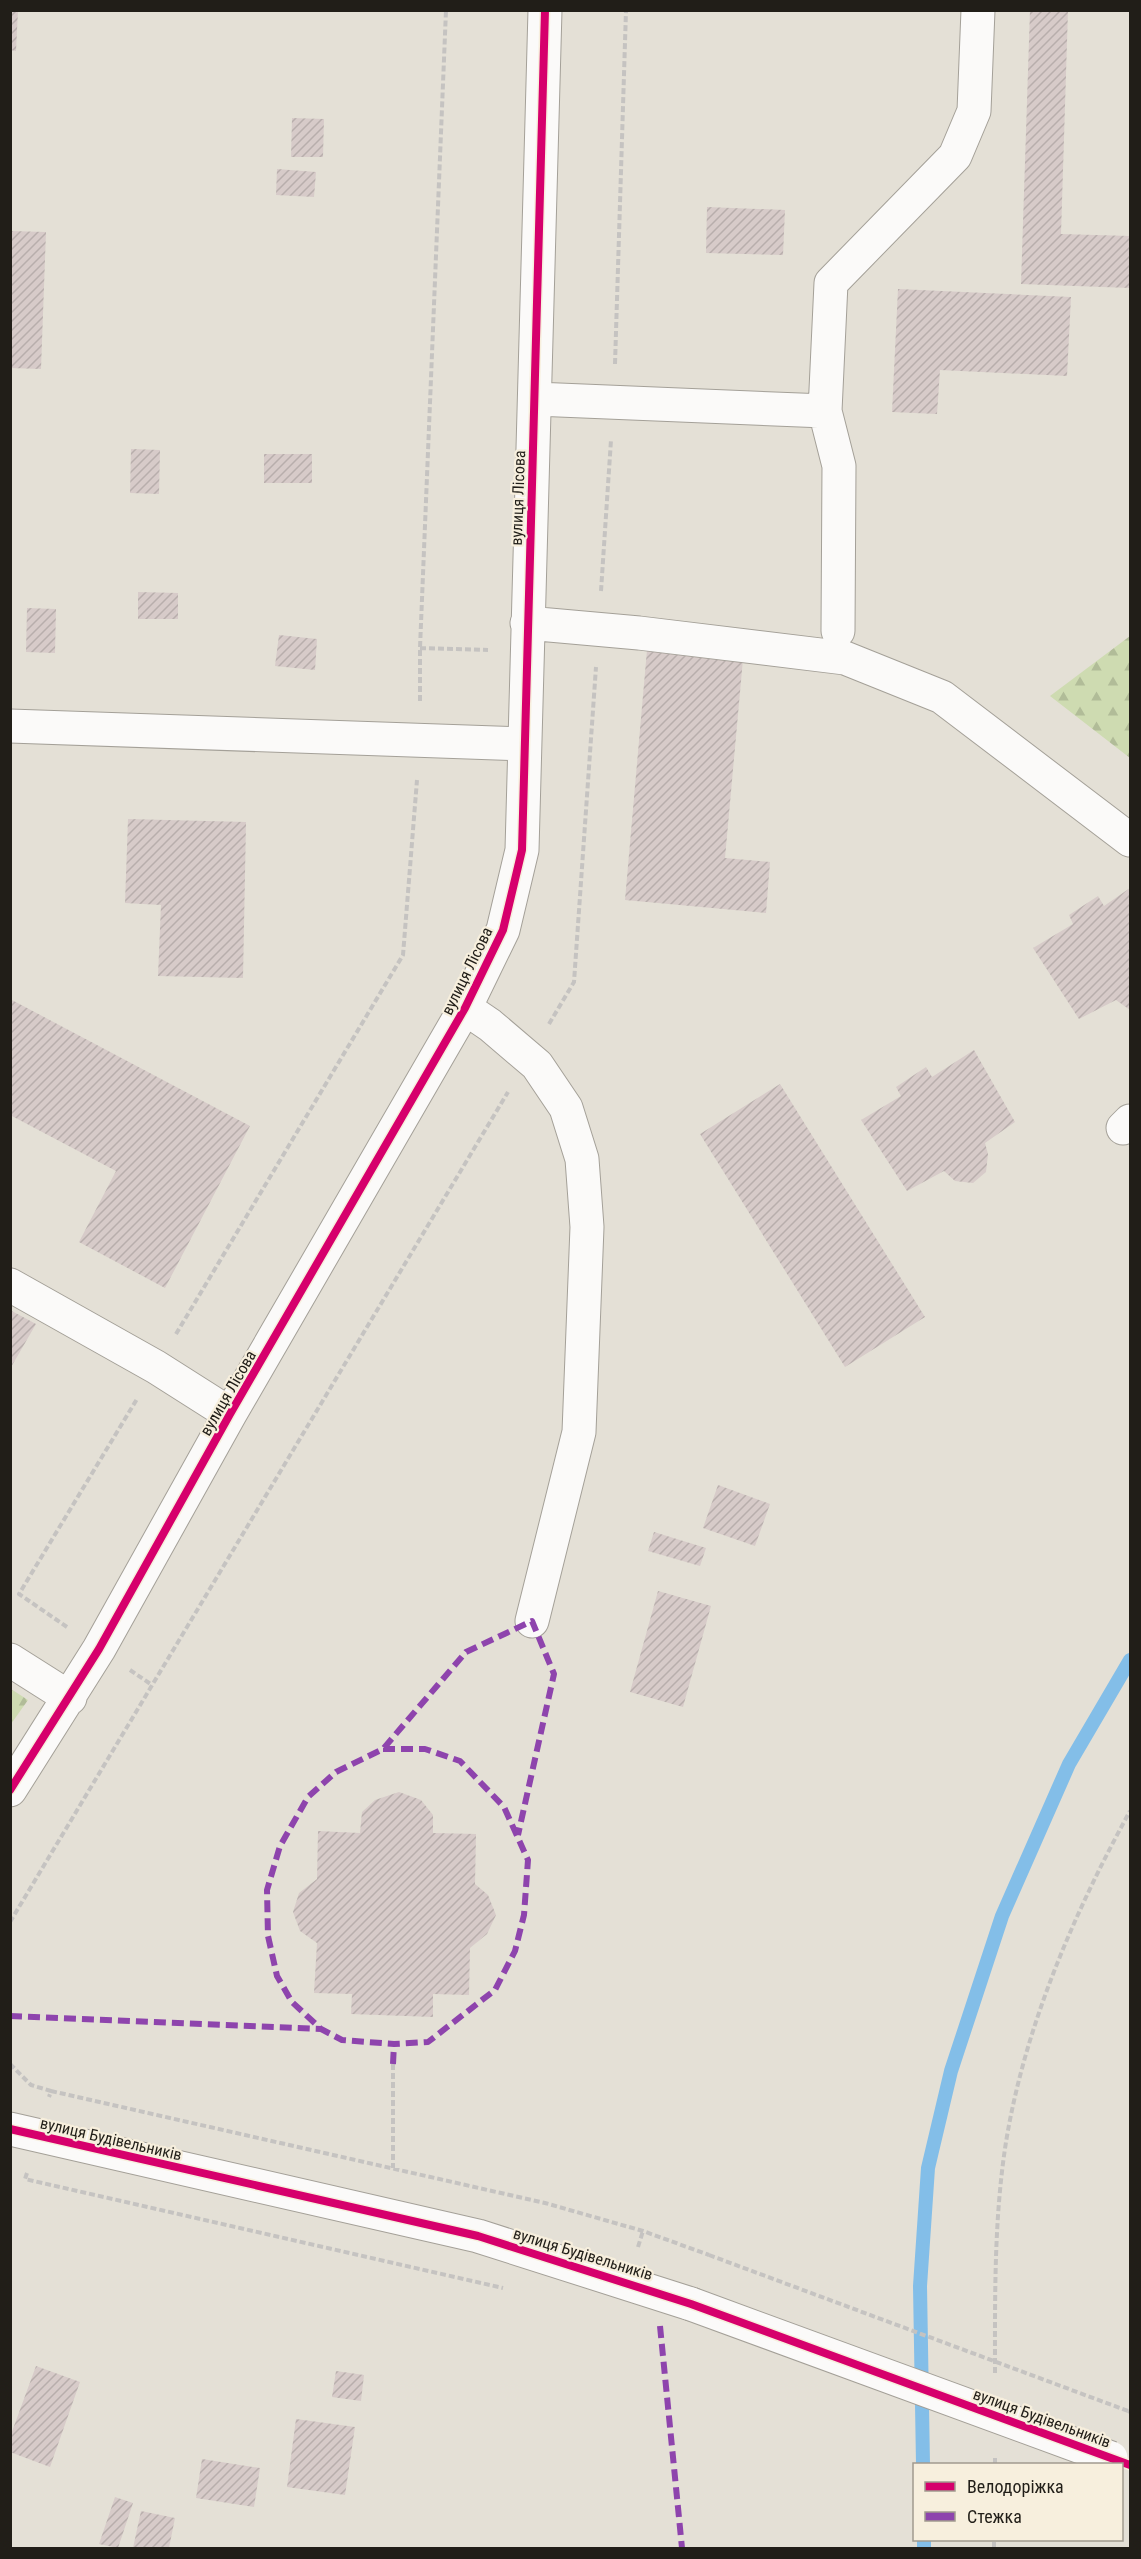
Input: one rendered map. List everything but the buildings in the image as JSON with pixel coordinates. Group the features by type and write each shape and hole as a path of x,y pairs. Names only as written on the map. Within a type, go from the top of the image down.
{"street":[{"name":"вулиця Лісова","path":"10,1790 99,1649 230,1414 465,1008 503,930 522,850 545,10"},
{"path":"838,632 839,466 825,411 831,282 955,156 974,111 978,10"},
{"path":"535,399 825,411"},
{"path":"528,623 639,633 845,658 942,697 1131,840"},
{"path":"10,726 524,744"},
{"path":"465,1008 490,1025 537,1065 566,1107 582,1159 587,1227 586,1315 579,1432 532,1622"},
{"path":"10,1285 156,1367 230,1414"},
{"path":"10,1660 70,1698"},
{"name":"вулиця Будівельників","path":"10,2129 478,2236 691,2304 1121,2462"}],"path":[{"path":"152,1684 19,1594 403,955 421,739 420,648 446,10"},
{"path":"995,2375 997,2231 1006,2141 1027,2052 1064,1947 1106,1856 1131,1811"},
{"path":"393,2064 393,2168"},
{"path":"51,2091 545,2203 643,2231 1129,2411"},
{"path":"994,2463 995,2453"}],"green space":[{"path":"1130,636 1130,758 1050,696"},
{"path":"11,1689 28,1700 11,1724"}],"waterway":[{"path":"923,2463 920,2286 928,2168 951,2071 1002,1916 1069,1764 1130,1660"},
{"path":"924,2541 924,2548"}],"marked path":[{"path":"383,1749 425,1749 460,1761 504,1807 528,1860 524,1915 515,1951 495,1990 428,2042 394,2044 342,2040 321,2029 292,2002 277,1976 268,1936 267,1890 280,1846 308,1797 336,1772 383,1749 466,1652 532,1621 554,1674 518,1835"},
{"path":"10,2016 321,2029"},
{"path":"393,2064 394,2044"},
{"path":"660,2326 682,2548"}],"cycle path":[{"path":"10,1790 99,1649 230,1414 465,1008 503,930 522,850 545,10"},
{"path":"10,2129 478,2236 691,2304 1130,2465"}]}
